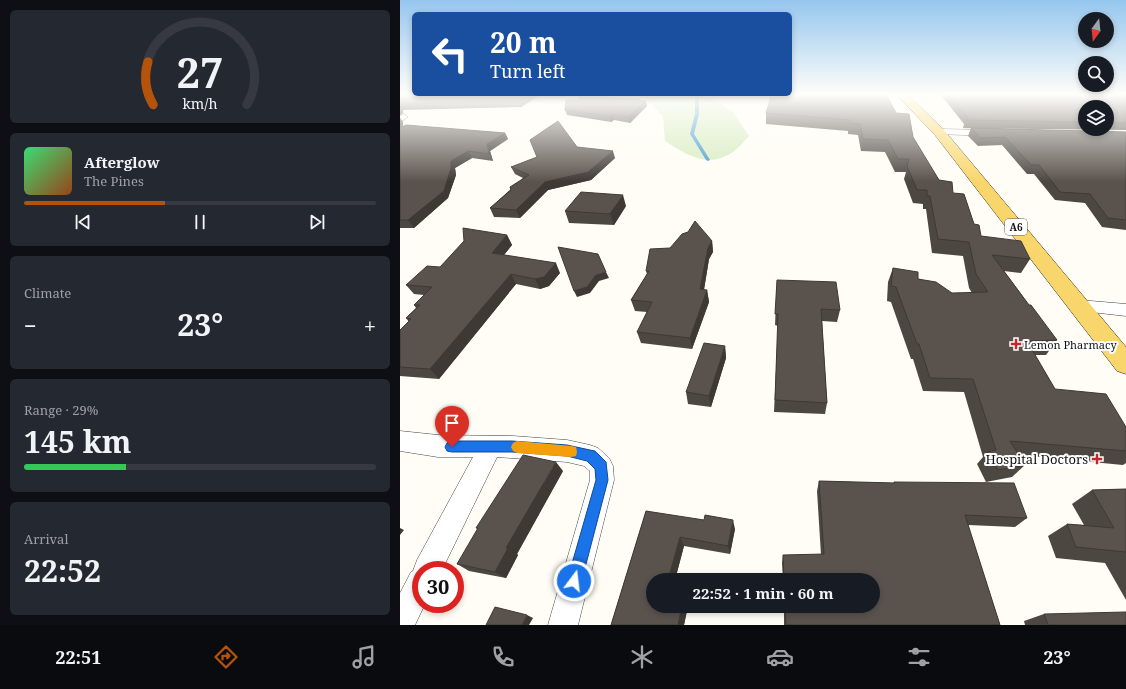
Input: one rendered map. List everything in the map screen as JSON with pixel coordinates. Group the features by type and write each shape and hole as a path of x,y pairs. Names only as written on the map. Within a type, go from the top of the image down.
{"main road":[{"name":"A6","path":"930,123 939,132 1126,364"}],"street":[{"path":"939,132 1003,133"},
{"path":"1080,306 1126,310"},
{"path":"400,441 438,446 512,446 567,450 590,456 601,466 602,480 563,625"},
{"path":"432,561 490,447"},
{"path":"400,624 412,600"}],"green space":[{"path":"664,123 740,123 749,136 733,152 724,157 706,160 681,151 665,141"}],"building":[{"path":"555,123 560,123 577,147 613,151 588,172 545,182 516,210 490,208 511,190 510,187 529,175 511,167 537,157 530,140"},
{"path":"852,123 911,123 913,137 939,180 952,182 953,193 964,194 974,224 979,225 981,236 1021,241 1030,259 992,255 1057,340 1027,341 1055,389 1106,394 1126,427 1126,451 1010,441 1025,465 998,470 987,452 996,450 973,379 930,378 919,344 917,344 896,287 891,286 893,268 918,272 918,279 936,282 952,293 988,292 976,274 969,242 938,239 930,196 927,196 927,190 917,190 907,166 909,159 898,159 888,140 863,139 860,124"},
{"path":"406,125 505,133 487,144 489,154 468,151 451,161 451,168 444,191 408,220 400,220 400,128"},
{"path":"971,128 1078,131 1078,136 1114,136 1114,132 1126,132 1126,220 1108,218 1090,194 1060,192 1039,165 1031,165 1005,137 981,138"},
{"path":"581,192 623,195 610,214 565,211"},
{"path":"695,221 712,241 708,248 700,289 707,290 690,338 637,332 652,302 631,300 649,271 646,271 650,249 670,248 682,234 688,232"},
{"path":"463,228 507,235 492,253 556,263 544,277 535,279 511,274 430,369 400,367 400,330 411,319 406,318 420,305 414,305 432,287 406,285 427,266 440,267 464,241"},
{"path":"558,247 598,254 606,272 596,275 587,287 574,291"},
{"path":"777,280 836,282 840,310 821,309 827,403 775,400 778,314 775,314"},
{"path":"704,343 725,346 709,396 686,392"},
{"path":"523,455 556,462 506,548 508,548 495,572 464,565 464,561 459,561 478,528 476,528"},
{"path":"819,481 895,483 894,482 1014,483 1027,518 965,515 1000,625 786,625 785,613 880,613 880,573 784,573 783,555 824,554"},
{"path":"1126,489 1126,552 1076,547 1067,524 1114,528 1092,490"},
{"path":"646,511 704,520 705,515 733,520 728,546 680,537 670,573 646,573 646,613 681,613 678,625 611,625"},
{"path":"495,607 527,615 522,625 486,625"},
{"path":"1126,612 1126,625 1048,625 1044,614"}],"waterway":[{"path":"695,123 692,134 708,160"}],"slow traffic":[{"path":"517,447 567,450 571,452"}],"place":[{"name":"Lemon Pharmacy","path":"1016,344"},
{"name":"Hospital Doctors","path":"1097,459"}],"route":[{"path":"452,447 512,446 567,450 590,456 601,466 602,480 574,581"}]}
